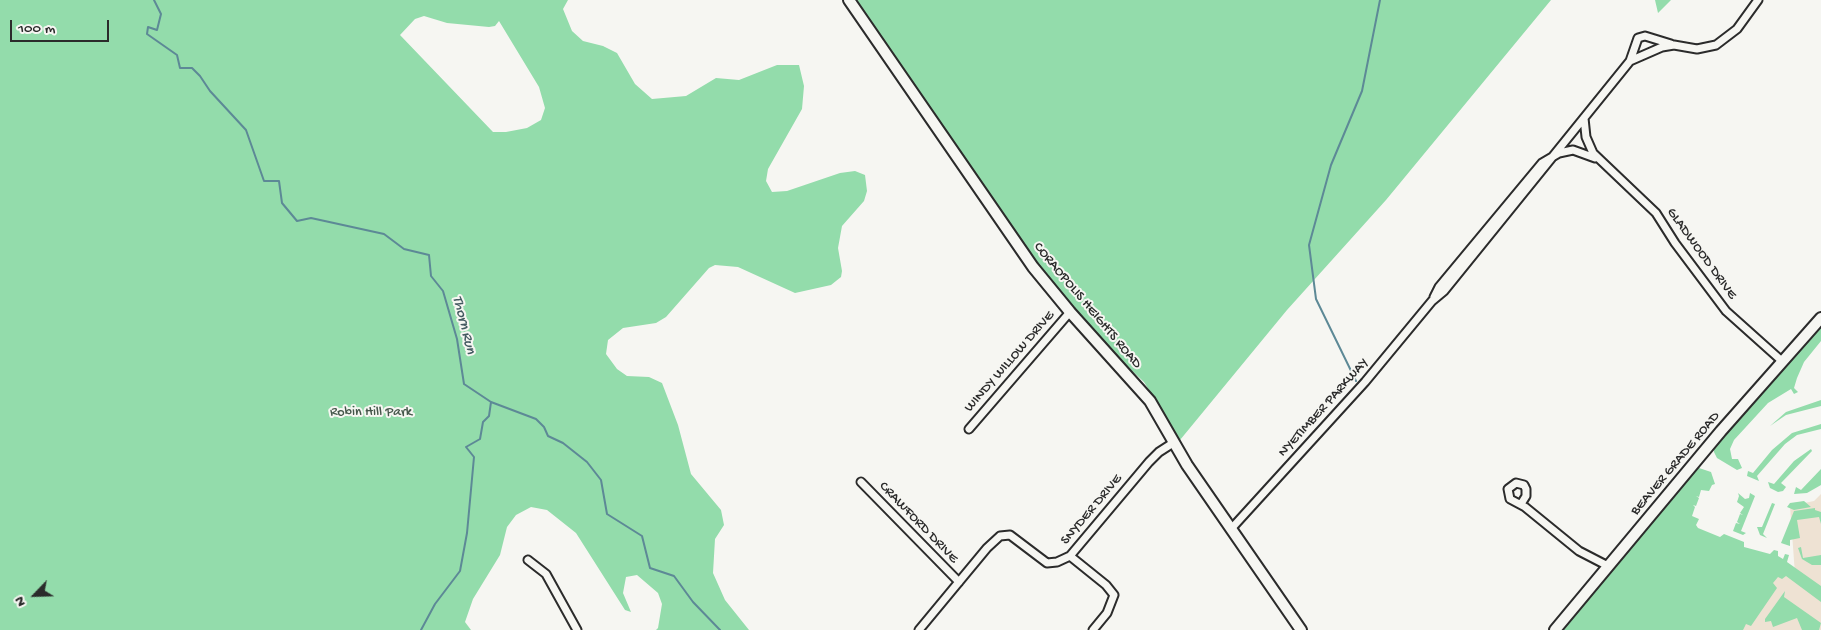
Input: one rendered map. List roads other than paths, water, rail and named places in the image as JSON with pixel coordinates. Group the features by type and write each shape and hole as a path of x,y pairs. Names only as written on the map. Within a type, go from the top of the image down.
{"street":[{"name":"CORAOPOLIS HEIGHTS ROAD","path":"849,0 1028,260 1070,312 1150,401 1174,443 1301,630"},
{"path":"1630,61 1638,38 1645,36 1674,45 1697,49 1721,42 1736,29 1758,0"},
{"path":"1630,61 1662,47 1674,45"},
{"name":"NYETIMBER PARKWAY","path":"1231,529 1365,382 1432,302 1439,287 1526,181 1539,166 1551,158 1630,61"},
{"name":"GLADWOOD DRIVE","path":"1584,118 1586,137 1599,160 1656,213 1675,243 1696,268 1726,311 1782,362"},
{"name":"GLADWOOD DRIVE","path":"1551,158 1573,150 1599,160"},
{"name":"WINDY WILLOW DRIVE","path":"969,429 1070,312"},
{"name":"BEAVER GRADE ROAD","path":"1555,630 1721,431 1821,318"},
{"name":"SNYDER DRIVE","path":"919,630 992,542 1005,534 1016,538 1047,563 1057,562 1070,556 1149,462 1159,452 1174,443"},
{"name":"CRAWFORD DRIVE","path":"860,482 958,582"},
{"path":"1521,504 1578,551 1608,566"},
{"path":"1070,556 1106,585 1114,596 1107,613 1093,630"},
{"path":"528,560 546,574 578,630"}],"waterway":[{"name":"Thorn Run","path":"154,0 161,14 157,30 148,27 147,34 177,55 180,68 192,68 210,91 246,130 264,181 279,181 282,203 297,221 311,218 384,234 404,249 429,255 431,276 443,291 457,339 464,384 491,402 536,419 544,427 548,436 563,443 587,462 601,480 607,514 642,536 650,568 674,576 693,602 720,630"},
{"path":"1356,381 1316,299 1309,245 1331,165 1362,91 1380,0"},
{"path":"421,630 435,604 460,571 467,533 474,457 466,447 480,439 483,422 489,416 491,402"}],"park label":[{"name":"Robin Hill Park","path":"371,413"}]}
